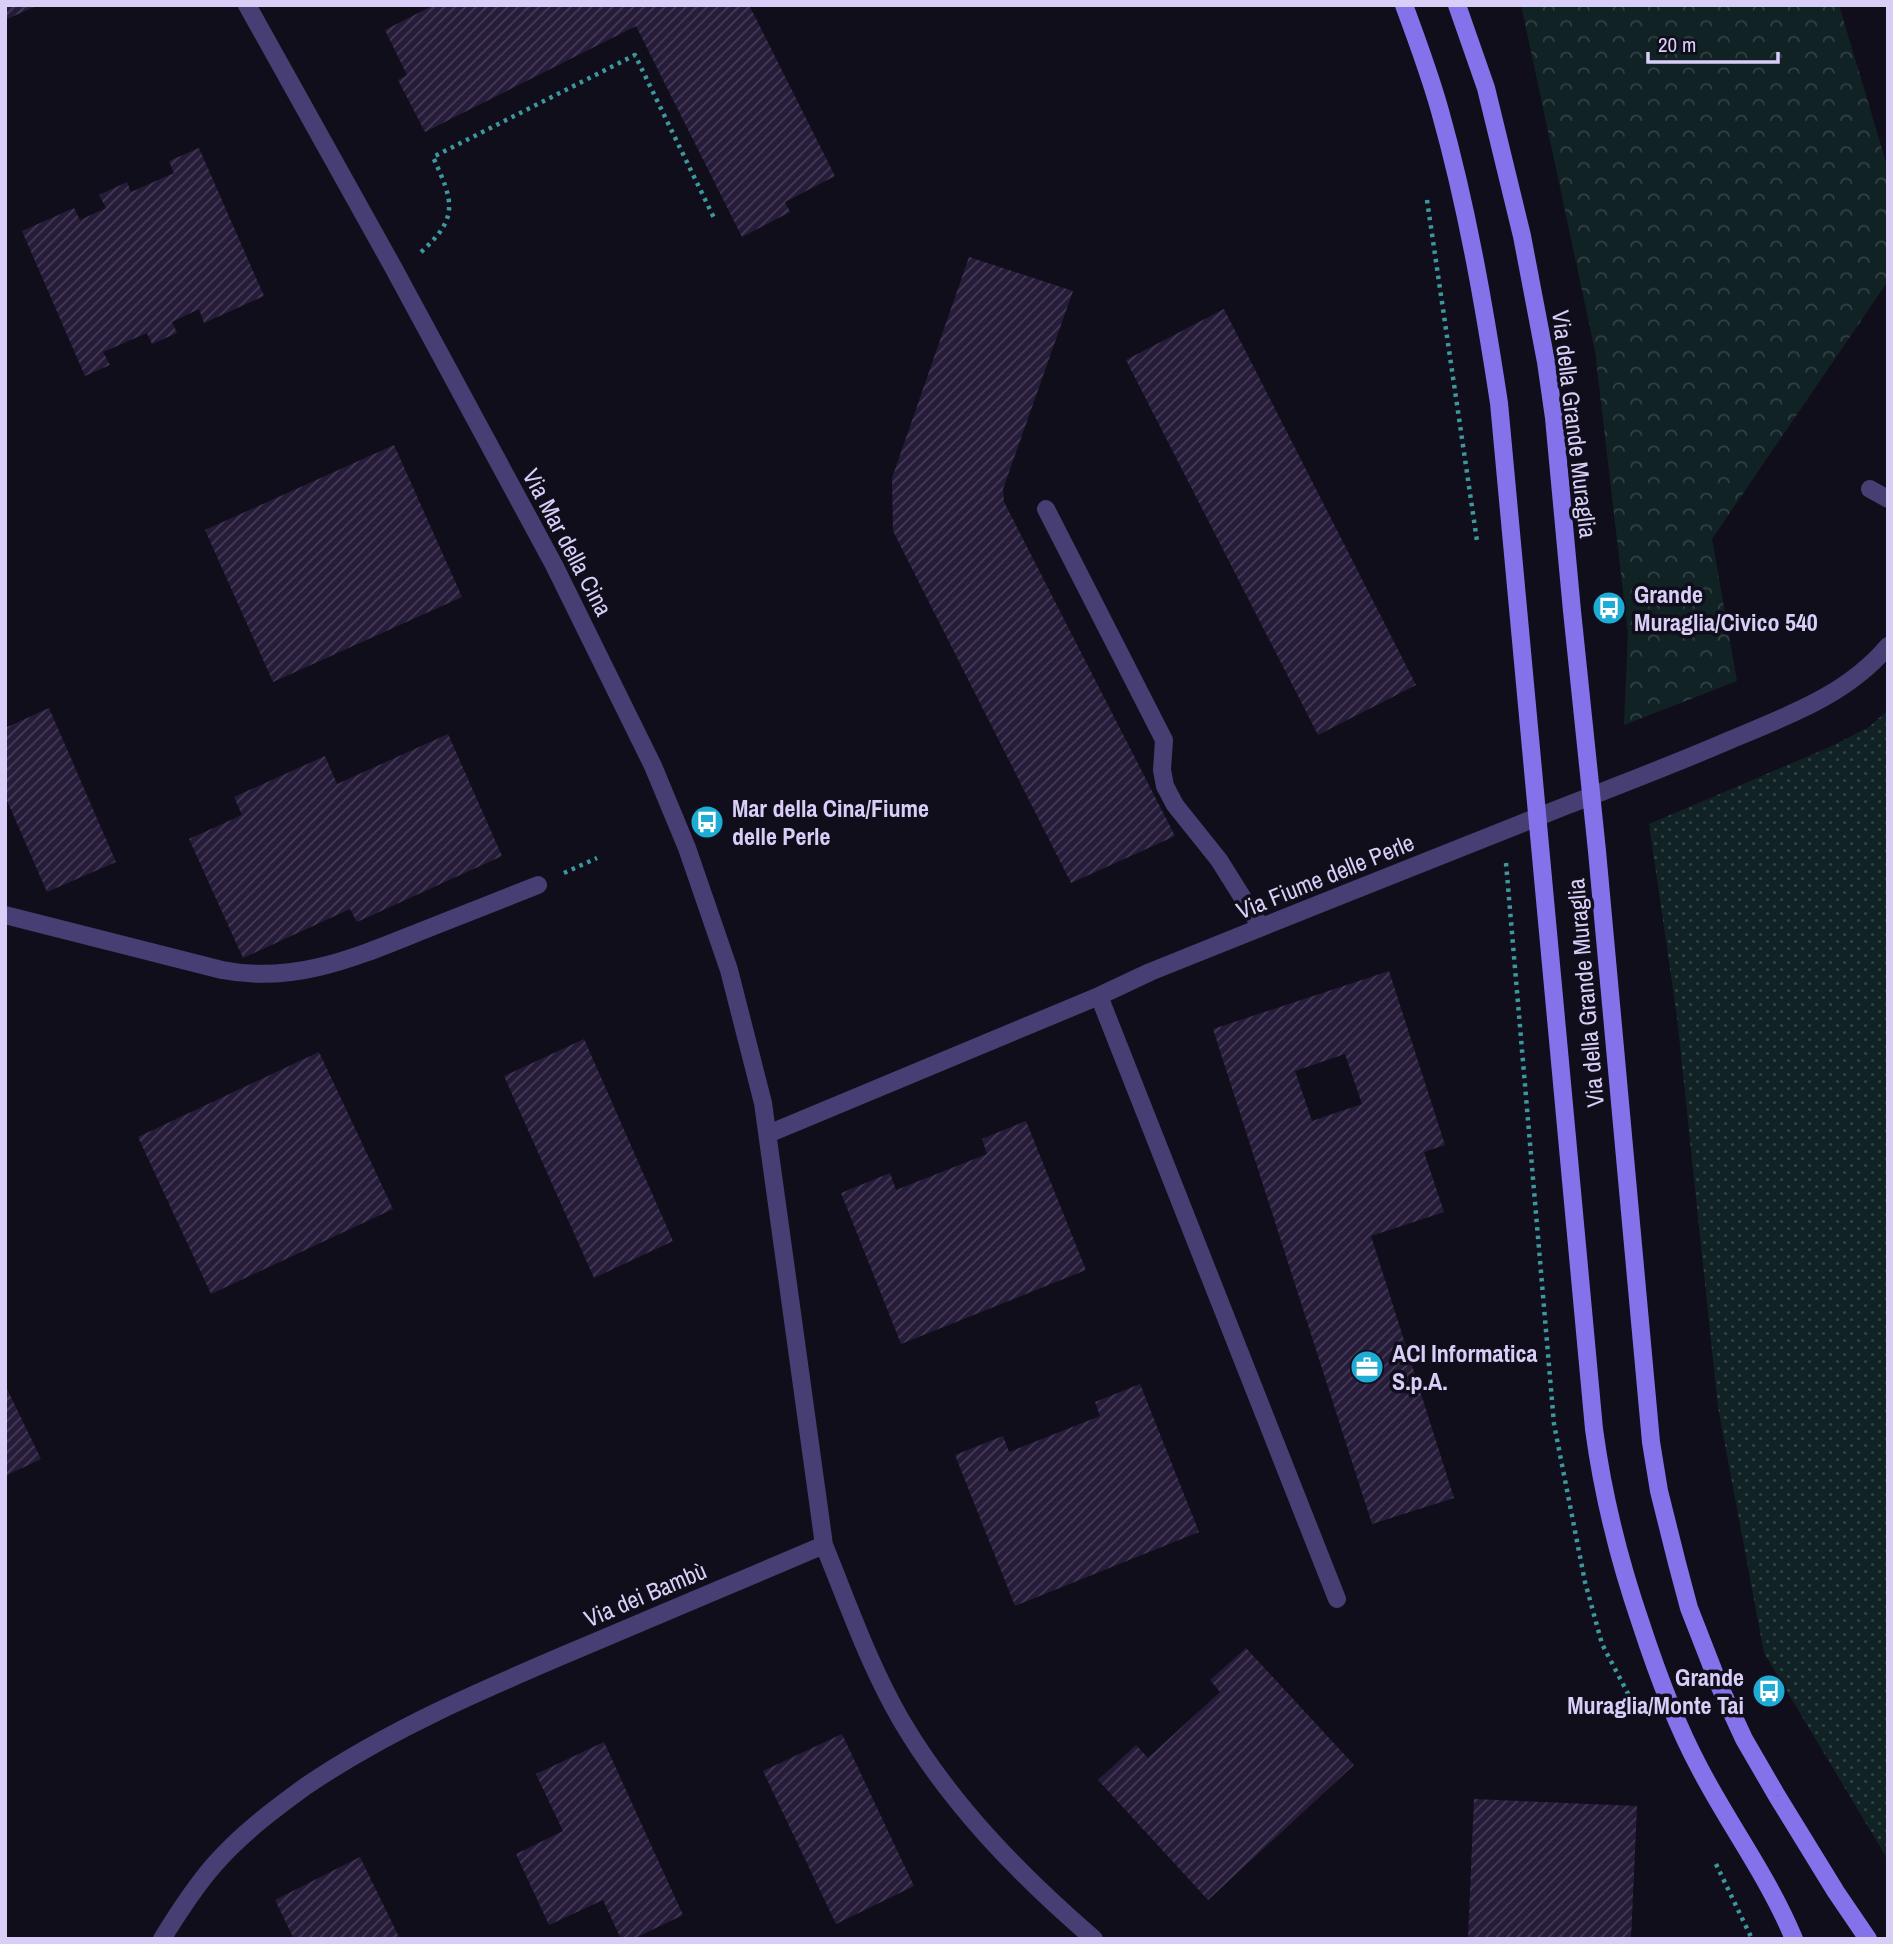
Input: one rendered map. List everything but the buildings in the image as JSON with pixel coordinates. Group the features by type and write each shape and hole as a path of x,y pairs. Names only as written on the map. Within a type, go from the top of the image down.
{"street":[{"name":"Via Mar della Cina","path":"247,5 393,268 577,610 673,811 729,970 756,1072 768,1134"},
{"name":"Via della Grande Muraglia","path":"1404,5 1440,108 1461,194 1499,403 1593,1415 1605,1497 1628,1586 1669,1702 1697,1764 1777,1902 1794,1939"},
{"name":"Via della Grande Muraglia","path":"1457,5 1486,88 1522,236 1554,418 1651,1442 1659,1490 1689,1608 1731,1712 1785,1808 1868,1939"},
{"path":"1870,489 1888,499"},
{"path":"1046,509 1164,740 1162,770 1165,786 1175,805 1219,860 1261,927"},
{"name":"Via Fiume delle Perle","path":"768,1134 1099,996 1150,972 1675,763 1818,701 1867,668 1888,646"},
{"path":"5,915 222,970 267,975 307,970 366,953 538,885"},
{"path":"1099,996 1337,1599"},
{"path":"768,1134 824,1545 880,1679 901,1719 938,1776 974,1821 1017,1867 1094,1939"},
{"name":"Via dei Bambù","path":"162,1939 201,1880 227,1851 256,1823 328,1771 470,1695 824,1545"}],"path":[{"path":"393,268 419,253 446,225 450,208 447,188 433,157 635,55 715,220"}],"green space":[{"path":"1521,5 1839,5 1888,169 1888,281 1712,539 1737,681 1624,725 1628,634 1595,351"},
{"path":"1888,710 1888,1860 1764,1653 1718,1407 1677,1017 1649,824 1832,746 1869,727"}],"place":[{"name":"Grande Muraglia/Civico 540","path":"1609,608"},
{"name":"Mar della Cina/Fiume delle Perle","path":"707,822"},
{"name":"ACI Informatica S.p.A.","path":"1367,1367"},
{"name":"Grande Muraglia/Monte Tai","path":"1769,1691"}]}
